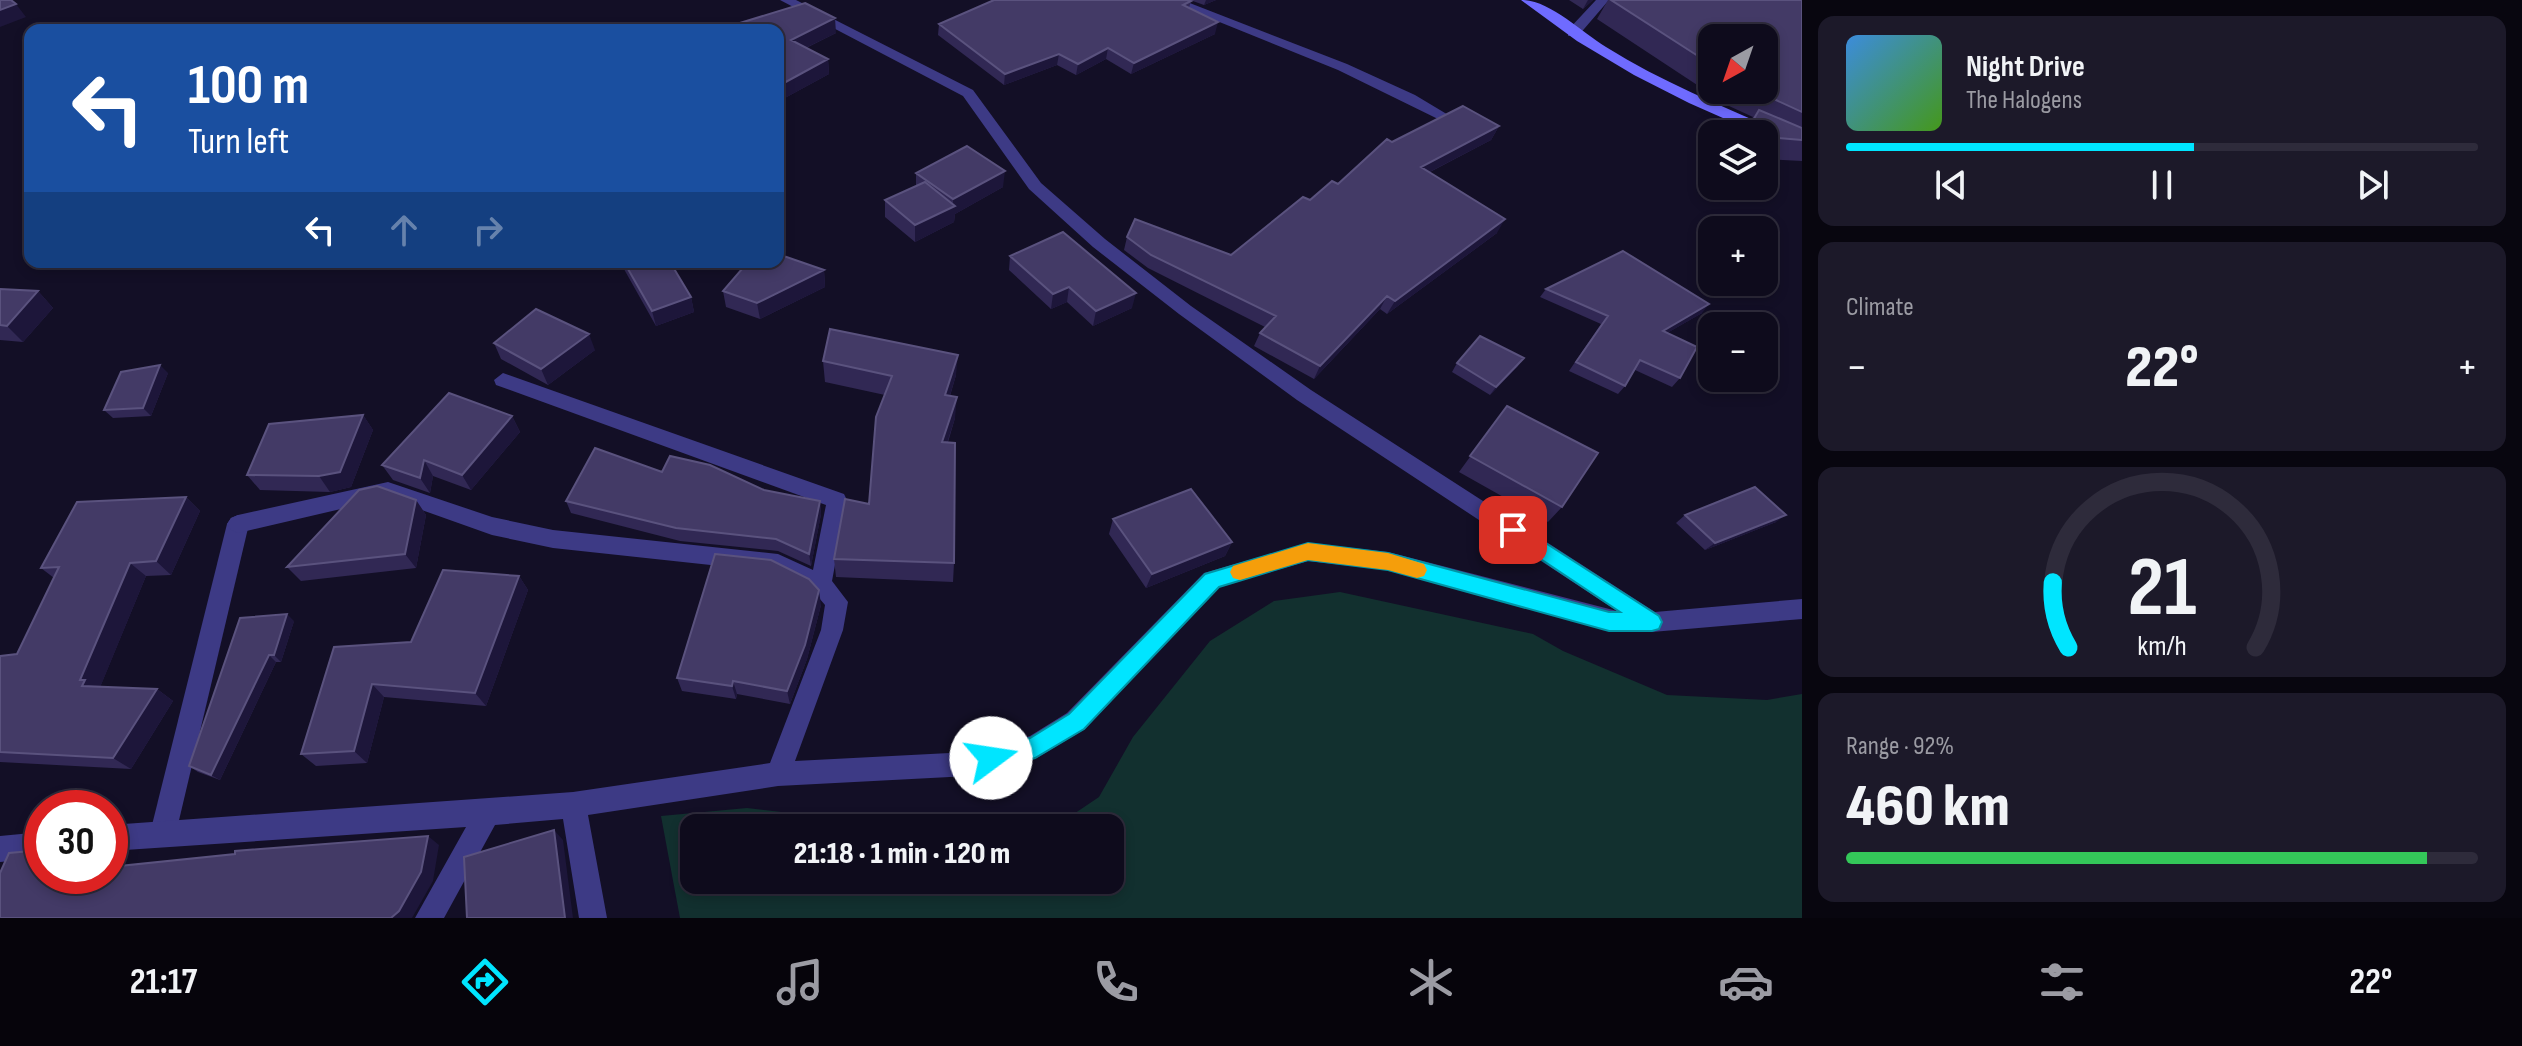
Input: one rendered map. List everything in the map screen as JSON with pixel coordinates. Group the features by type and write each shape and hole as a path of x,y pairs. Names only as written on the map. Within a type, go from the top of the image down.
{"street":[{"path":"786,0 968,93 1035,186 1099,243 1185,310 1304,395 1652,622"},
{"path":"1171,0 1299,47 1399,91 1443,116"},
{"path":"1527,0 1568,30 1677,93 1802,148"},
{"path":"1568,30 1587,0"},
{"path":"1568,30 1603,0"},
{"path":"503,380 837,500 821,584"},
{"path":"163,833 238,524 388,490 492,526 553,539 778,563 821,584 837,602 832,630 778,774"},
{"path":"128,836 488,813 573,805 778,774 969,764 1035,747 1076,721 1212,580 1308,552 1388,561 1609,621 1652,622 1802,609"},
{"path":"573,805 593,918"},
{"path":"429,918 488,813"},
{"path":"0,849 24,847"}],"green space":[{"path":"1340,592 1533,634 1563,651 1667,695 1767,700 1802,694 1802,918 680,918 661,816 680,814 680,894 1124,894 1124,814 1074,814 1099,797 1133,737 1210,641 1274,601"},
{"path":"747,808 798,814 682,814"}],"building":[{"path":"0,0 11,0 16,4 0,10"},
{"path":"994,0 1187,0 1191,1 1183,5 1218,22 1134,63 1108,48 1078,64 1059,54 1005,74 939,24"},
{"path":"1611,0 1802,0 1802,112 1778,101 1778,24 1698,24 1698,56"},
{"path":"805,3 835,18 791,40 828,59 784,83 784,24 737,24"},
{"path":"1463,106 1499,126 1421,167 1505,219 1395,301 1387,296 1320,366 1260,333 1276,316 1151,255 1127,237 1135,219 1231,255 1303,197 1310,200 1332,181 1338,184 1387,139 1392,142"},
{"path":"1759,110 1802,128 1802,140 1778,138 1778,120 1753,120"},
{"path":"967,146 1005,171 953,199 916,173"},
{"path":"925,182 955,206 915,225 885,200"},
{"path":"1063,232 1136,293 1096,311 1069,287 1053,294 1010,256"},
{"path":"1623,251 1709,304 1663,331 1697,347 1680,378 1640,360 1625,386 1576,362 1608,316 1546,289"},
{"path":"784,256 824,270 757,303 723,291 743,268 784,268"},
{"path":"627,268 674,268 691,297 652,311"},
{"path":"0,289 38,291 7,326 0,325"},
{"path":"536,309 589,334 541,369 494,343"},
{"path":"830,329 958,355 945,395 957,397 942,442 955,443 954,563 834,559 845,499 869,504 876,417 892,376 823,361"},
{"path":"1480,336 1524,358 1496,387 1457,363"},
{"path":"160,365 143,408 104,410 121,372"},
{"path":"449,393 512,416 462,475 424,460 420,478 382,465"},
{"path":"1507,406 1598,453 1562,507 1470,456"},
{"path":"363,415 340,472 319,476 247,475 269,424"},
{"path":"595,448 662,472 670,456 710,465 764,490 820,501 809,554 776,539 676,528 566,501"},
{"path":"377,486 416,500 405,554 287,567 359,490"},
{"path":"1755,487 1786,515 1715,543 1685,515"},
{"path":"1191,489 1232,542 1152,574 1113,519"},
{"path":"186,497 156,561 130,563 80,680 85,680 82,686 157,689 113,758 0,752 0,656 17,654 59,567 41,568 77,502"},
{"path":"715,554 771,560 809,579 819,590 805,645 787,691 733,681 732,686 677,678"},
{"path":"443,570 519,576 475,693 372,684 354,751 301,754 334,647 411,642"},
{"path":"287,614 274,655 269,655 211,775 189,766 240,618"},
{"path":"554,830 565,918 467,918 464,857"},
{"path":"428,836 421,872 399,911 391,918 0,918 0,873 9,853 24,852 24,894 128,894 128,865 235,854 235,851"}],"slow traffic":[{"path":"1240,572 1308,552 1388,561 1417,570"}],"route":[{"path":"991,758 1035,747 1076,721 1212,580 1308,552 1388,561 1478,588 1609,621 1652,622 1513,530"}]}
